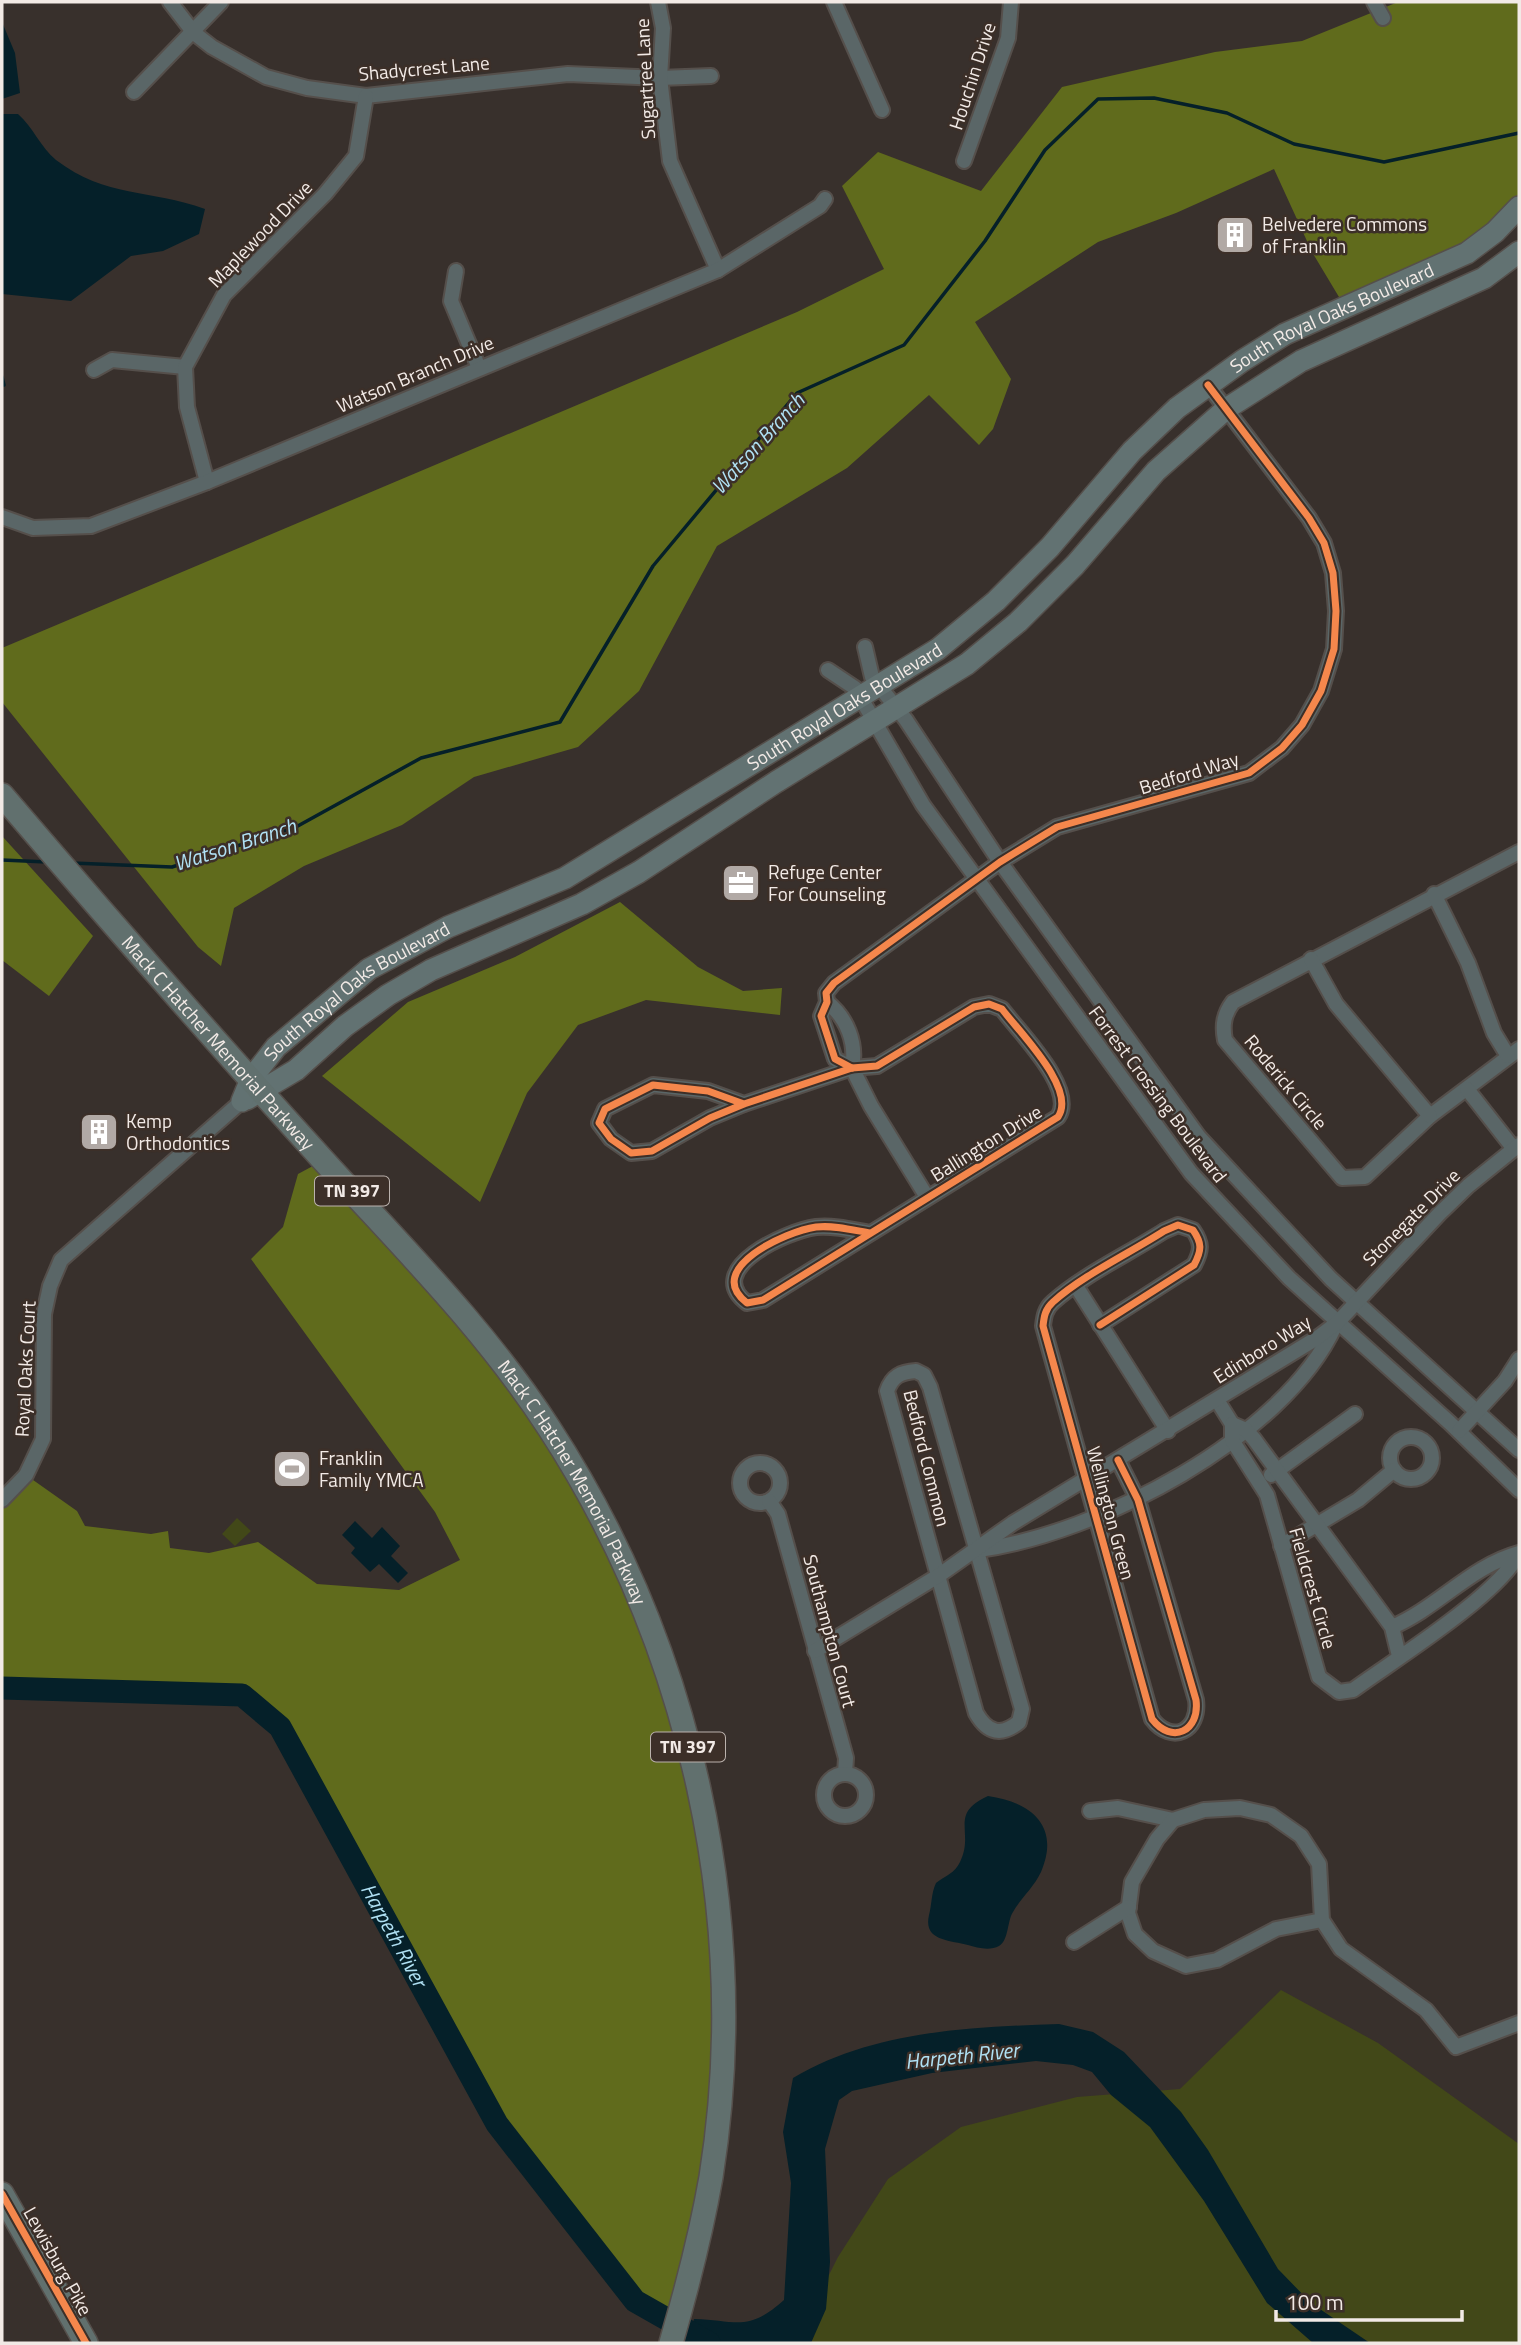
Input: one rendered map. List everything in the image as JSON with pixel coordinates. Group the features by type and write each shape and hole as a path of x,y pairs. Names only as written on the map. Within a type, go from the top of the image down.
{"main road":[{"name":"South Royal Oaks Boulevard","path":"252,1091 276,1047 369,970 448,927 565,877 938,649 996,601 1050,547 1132,451 1177,408 1208,385 1285,334 1467,253 1495,232 1519,208"},
{"name":"South Royal Oaks Boulevard","path":"252,1091 296,1070 345,1026 388,995 431,970 582,904 639,872 967,664 1018,622 1075,565 1156,471 1226,409 1301,361 1483,278 1519,252"},
{"name":"Mack C Hatcher Memorial Parkway","path":"3,797 117,926 252,1091 444,1288 549,1428 609,1534 658,1645 692,1759 720,1912 721,2044 718,2111 711,2175 693,2266 671,2343"},
{"name":"Lewisburg Pike","path":"2,2194 86,2343"}],"street":[{"name":"Shadycrest Lane","path":"170,2 194,33 221,52 266,77 307,88 366,96 568,74 660,78 711,76"},
{"path":"134,92 194,33 221,2"},
{"name":"Sugartree Lane","path":"658,2 663,28 660,78 670,161 718,270"},
{"path":"834,2 882,110"},
{"name":"Houchin Drive","path":"964,161 1008,38 1012,2"},
{"path":"1374,2 1383,18"},
{"name":"Maplewood Drive","path":"185,366 224,295 325,194 356,156 366,96"},
{"name":"Watson Branch Drive","path":"2,517 33,528 91,526 207,482 718,270 820,206 825,199"},
{"path":"456,271 452,301 479,368"},
{"path":"94,370 112,360 185,366 187,407 207,482"},
{"name":"Bedford Way","path":"827,1002 826,993 834,983 979,880 1000,862 1057,827 1249,773 1290,739 1302,725 1321,691 1334,649 1336,611 1333,573 1324,542 1208,385"},
{"name":"Forrest Crossing Boulevard","path":"865,647 872,677 897,708 1000,862 1199,1137 1281,1228 1356,1302 1519,1450"},
{"name":"Forrest Crossing Boulevard","path":"828,670 855,688 923,805 1191,1172 1247,1236 1337,1323 1460,1431 1519,1490"},
{"name":"Roderick Circle","path":"1513,1053 1430,1116 1365,1177 1342,1178 1225,1040 1224,1019 1233,1002 1434,894 1519,852"},
{"path":"1434,894 1468,963 1494,1033 1513,1053"},
{"path":"1311,959 1336,1004 1430,1116"},
{"path":"852,1069 855,1052 841,1013 827,1002 821,1016 835,1059 852,1069 871,1106 927,1197 764,1300 747,1303 736,1291 732,1281 737,1267 787,1234 818,1227 870,1233"},
{"name":"Ballington Drive","path":"852,1069 877,1066 974,1007 989,1004 1002,1009 1060,1084 1064,1104 1058,1117 927,1197"},
{"path":"744,1104 708,1091 653,1084 604,1109 599,1123 604,1132 624,1149 642,1154 665,1145 710,1118 744,1104 852,1069"},
{"path":"1467,1089 1517,1147"},
{"name":"Royal Oaks Court","path":"2,1500 26,1475 43,1439 44,1314 50,1286 61,1260 252,1091"},
{"name":"Stonegate Drive","path":"1337,1323 1439,1213 1517,1147"},
{"name":"Wellington Green","path":"1100,1325 1194,1265 1201,1253 1201,1242 1193,1230 1178,1225 1076,1286 1052,1303 1044,1314 1043,1326 1152,1719 1159,1728 1171,1733 1182,1732 1192,1725 1198,1713 1196,1700 1138,1500 1118,1460"},
{"path":"1076,1286 1168,1431"},
{"name":"Edinboro Way","path":"815,1651 938,1576 1013,1523 1168,1431 1337,1323"},
{"name":"Edinboro Way","path":"977,1550 1002,1547 1095,1520 1138,1500 1246,1430 1286,1393 1326,1346 1337,1323"},
{"path":"1460,1431 1505,1381 1519,1359"},
{"name":"Bedford Common","path":"916,1371 924,1375 930,1387 977,1550 1022,1709 1020,1722 1008,1731 998,1733 989,1728 976,1713 887,1391 890,1381 902,1372 916,1371"},
{"path":"1505,1381 1519,1373"},
{"path":"1217,1400 1232,1424 1232,1440"},
{"path":"1260,1482 1355,1414"},
{"name":"Fieldcrest Circle","path":"1232,1424 1246,1430 1392,1627 1399,1656"},
{"name":"Fieldcrest Circle","path":"1232,1440 1260,1482 1319,1677 1327,1686 1339,1692 1353,1690 1480,1597 1513,1566 1519,1553"},
{"path":"1281,1546 1358,1500 1394,1470"},
{"name":"Southampton Court","path":"769,1501 778,1514 846,1758 845,1773"},
{"name":"Fieldcrest Circle","path":"1392,1627 1410,1619 1482,1570 1519,1553"},
{"path":"1090,1811 1118,1808 1173,1820 1216,1809 1240,1808 1271,1815 1301,1836 1319,1864 1322,1920 1348,1956 1426,2010 1444,2036 1456,2047 1519,2023"},
{"path":"1173,1820 1132,1882 1129,1907 1135,1934 1153,1951 1186,1966 1206,1964 1276,1929 1322,1920"},
{"path":"1074,1942 1129,1907"}],"green space":[{"path":"1398,2 1519,2 1519,207 1495,232 1363,300 1339,297 1312,252 1274,169 1176,213 1098,242 975,322 1011,379 993,429 979,445 929,395 847,468 717,546 639,691 578,747 474,777 402,825 304,866 234,908 221,966 198,947 2,702 2,648 797,312 884,269 842,186 878,152 981,191 1062,87 1215,52 1302,41"},
{"path":"2,836 93,936 49,996 2,960"},
{"path":"620,902 698,967 743,991 782,988 780,1015 646,1000 578,1025 527,1093 480,1202 322,1076 408,1002 515,957"},
{"path":"324,1160 444,1288 580,1481 692,1760 721,2044 677,2322 635,2301 497,2124 280,1727 241,1695 2,1688 2,1500 26,1475 77,1511 85,1526 151,1534 168,1531 170,1548 209,1553 258,1542 317,1584 399,1590 460,1560 435,1512 251,1259 283,1227 298,1174"},
{"path":"237,1518 251,1531 235,1546 222,1534"},
{"path":"1281,1990 1378,2043 1519,2144 1519,2343 795,2343 838,2257 888,2179 961,2127 1077,2097 1180,2089"}],"water":[{"path":"2,22 15,53 20,93 2,99"},
{"path":"2,114 18,114 56,160 93,181 205,209 199,234 163,251 131,256 71,301 2,294"},
{"path":"355,1521 372,1538 382,1527 400,1546 391,1556 408,1573 398,1583 379,1564 370,1572 351,1553 355,1548 342,1535"},
{"path":"988,1796 1003,1799 1028,1810 1038,1819 1047,1841 1041,1872 1013,1912 1005,1939 999,1946 988,1949 939,1938 930,1930 928,1924 936,1883 955,1869 964,1851 965,1825 969,1810"},
{"path":"1059,2024 1093,2032 1124,2052 1181,2112 1208,2150 1278,2269 1311,2303 1370,2343 1313,2343 1267,2303 1204,2201 1150,2127 1111,2095 1092,2072 1073,2065 1036,2061 932,2073 852,2091 839,2100 825,2149 830,2262 826,2309 811,2343 687,2343 694,2319 751,2321 784,2300 791,2183 783,2132 793,2078 823,2062 888,2041 956,2030"}],"waterway":[{"name":"Watson Branch","path":"72,863 172,867 296,827 421,758 560,722 653,566 797,393 904,345 985,241 1045,150 1098,99 1154,98 1227,113 1294,144 1384,162 1519,133"},
{"path":"2,377 4,385"},
{"name":"Watson Branch","path":"2,860 47,862"},
{"name":"Harpeth River","path":"2,1688 242,1695 280,1727 497,2124 635,2301 709,2343"}],"cycle path":[{"path":"852,1068 835,1059 821,1016 827,1002 826,993 834,983 1000,862 1057,827 1249,773 1282,748 1302,725 1321,691 1334,649 1336,611 1333,573 1324,543 1309,518 1208,385"},
{"path":"744,1104 708,1091 653,1085 605,1109 599,1123 611,1139 631,1153 652,1151 710,1118 744,1104 852,1068 877,1066 974,1007 989,1004 1002,1009 1033,1046 1053,1077 1062,1105 1058,1117 763,1300 747,1303 736,1290 735,1277 741,1265 754,1254 787,1236 816,1227 870,1233"},
{"path":"1100,1325 1194,1265 1200,1247 1193,1230 1178,1225 1092,1273 1050,1305 1045,1313 1043,1326 1152,1719 1160,1727 1176,1733 1183,1731 1194,1720 1196,1700 1138,1500 1118,1460"},
{"path":"2,2194 86,2343"}],"place":[{"name":"Belvedere Commons of Franklin","path":"1235,235"},
{"name":"Refuge Center For Counseling","path":"741,883"},
{"name":"Kemp Orthodontics","path":"99,1132"},
{"name":"Franklin Family YMCA","path":"292,1469"}]}
